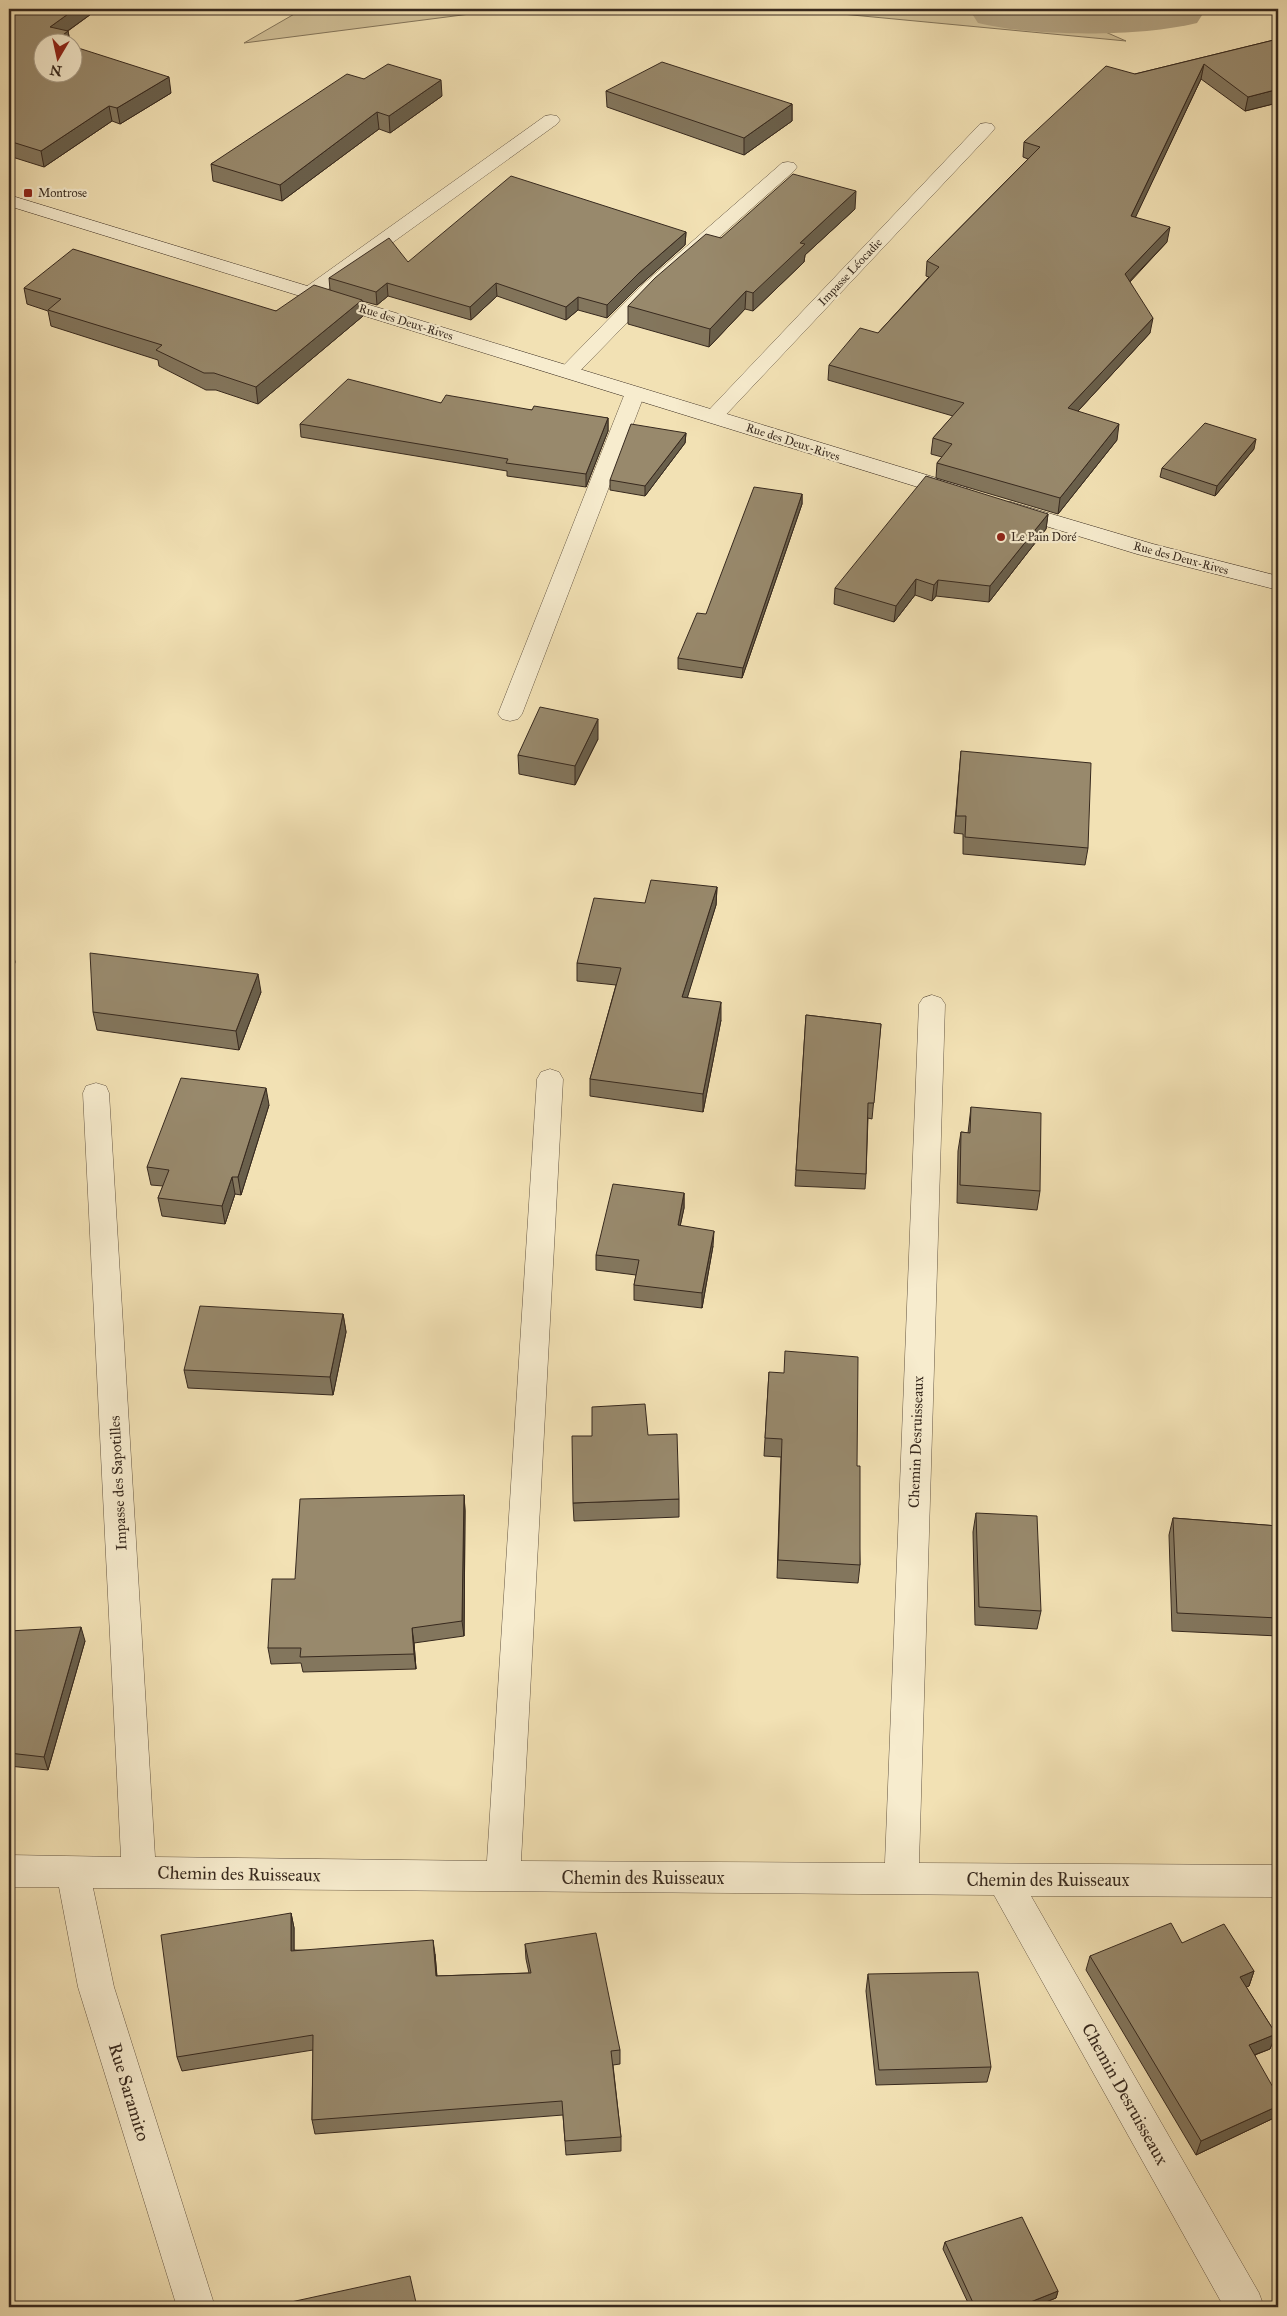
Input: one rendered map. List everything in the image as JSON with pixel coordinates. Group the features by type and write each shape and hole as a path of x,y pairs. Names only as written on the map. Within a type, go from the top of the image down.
{"street":[{"path":"310,293 551,120"},
{"name":"Impasse Léocadie","path":"714,416 986,128"},
{"path":"568,371 608,328 698,245 788,167"},
{"name":"Rue des Deux-Rives","path":"9,200 1145,549 1278,583"},
{"path":"510,714 635,393"},
{"name":"Chemin Desruisseaux","path":"901,1880 932,1004"},
{"path":"503,1877 550,1080"},
{"name":"Impasse des Sapotilles","path":"96,1093 139,1872"},
{"name":"Chemin des Ruisseaux","path":"9,1871 503,1877 1278,1881"},
{"name":"Rue Saramito","path":"74,1873 96,1987 196,2307"},
{"name":"Chemin Desruisseaux","path":"1004,1880 1245,2307"}],"shaded area":[{"path":"303,9 509,9 244,43"},
{"path":"789,9 1053,9 1126,41"}],"building":[{"path":"9,9 75,9 50,27 68,31 67,32 32,32 32,82 82,82 82,49 169,77 117,108 109,106 41,151 9,141"},
{"path":"1278,39 1278,92 1275,90 1248,97 1204,64 1131,216 1170,227 1125,274 1153,318 1068,408 1119,424 1060,498 937,463 952,444 933,438 964,403 829,365 860,328 878,333 939,267 927,261 1040,147 1024,142 1106,66 1135,74"},
{"path":"662,62 792,104 744,138 606,91"},
{"path":"388,64 441,80 389,116 377,112 280,185 211,164 347,74 364,79"},
{"path":"793,174 856,191 800,243 805,244 753,293 746,291 710,329 628,306 655,278 706,234 721,238"},
{"path":"511,176 686,232 639,273 607,305 578,297 566,307 496,283 470,307 387,283 376,292 329,278 389,238 408,262"},
{"path":"73,249 276,311 314,285 362,300 256,387 214,373 204,373 156,350 162,345 48,310 61,299 24,288"},
{"path":"348,379 441,403 446,395 532,410 534,406 608,418 586,474 506,463 508,459 300,424"},
{"path":"1205,423 1256,439 1217,486 1162,468"},
{"path":"631,424 686,433 645,486 610,480"},
{"path":"926,476 1048,514 990,586 938,580 934,585 916,579 896,606 835,588"},
{"path":"754,487 802,494 743,668 678,658 697,613 706,614"},
{"path":"540,707 598,719 575,766 518,755"},
{"path":"961,751 1091,763 1088,848 965,837 966,816 956,816"},
{"path":"651,880 717,887 682,997 721,1002 703,1094 590,1079 621,968 577,963 594,898 645,903"},
{"path":"90,953 258,974 236,1031 93,1012"},
{"path":"806,1015 881,1024 874,1103 868,1103 866,1174 796,1170"},
{"path":"181,1078 266,1088 238,1177 232,1177 222,1206 158,1198 169,1170 147,1167"},
{"path":"971,1107 1041,1113 1040,1191 960,1185 961,1132 970,1133"},
{"path":"613,1184 684,1193 678,1225 714,1231 702,1293 634,1285 639,1260 596,1255"},
{"path":"200,1306 343,1314 330,1377 184,1370"},
{"path":"785,1351 858,1357 857,1466 860,1466 860,1565 778,1560 782,1439 765,1438 769,1372 784,1373"},
{"path":"645,1404 648,1435 677,1434 679,1499 573,1503 572,1436 592,1436 592,1407"},
{"path":"464,1495 462,1621 412,1628 414,1654 300,1657 301,1648 268,1648 272,1579 295,1579 300,1499"},
{"path":"976,1513 1037,1516 1041,1611 979,1607"},
{"path":"1173,1518 1278,1526 1278,1618 1177,1613"},
{"path":"81,1627 44,1757 9,1753 9,1631"},
{"path":"291,1913 291,1951 433,1940 436,1976 531,1973 525,1944 596,1933 620,2050 611,2051 621,2137 565,2141 562,2101 312,2120 313,2035 177,2057 161,1935"},
{"path":"1171,1923 1182,1943 1224,1924 1254,1971 1240,1977 1276,2034 1249,2045 1278,2096 1278,2106 1201,2141 1090,1956"},
{"path":"978,1972 991,2067 879,2070 868,1974"},
{"path":"1022,2217 1058,2291 1018,2307 975,2307 945,2242"},
{"path":"410,2276 417,2307 292,2307 291,2302"}],"waterway":[{"path":"1001,9 1044,12 1174,9"}],"place":[{"name":"Montrose","path":"28,193"},
{"name":"Le Pain Doré","path":"1001,537"}]}
